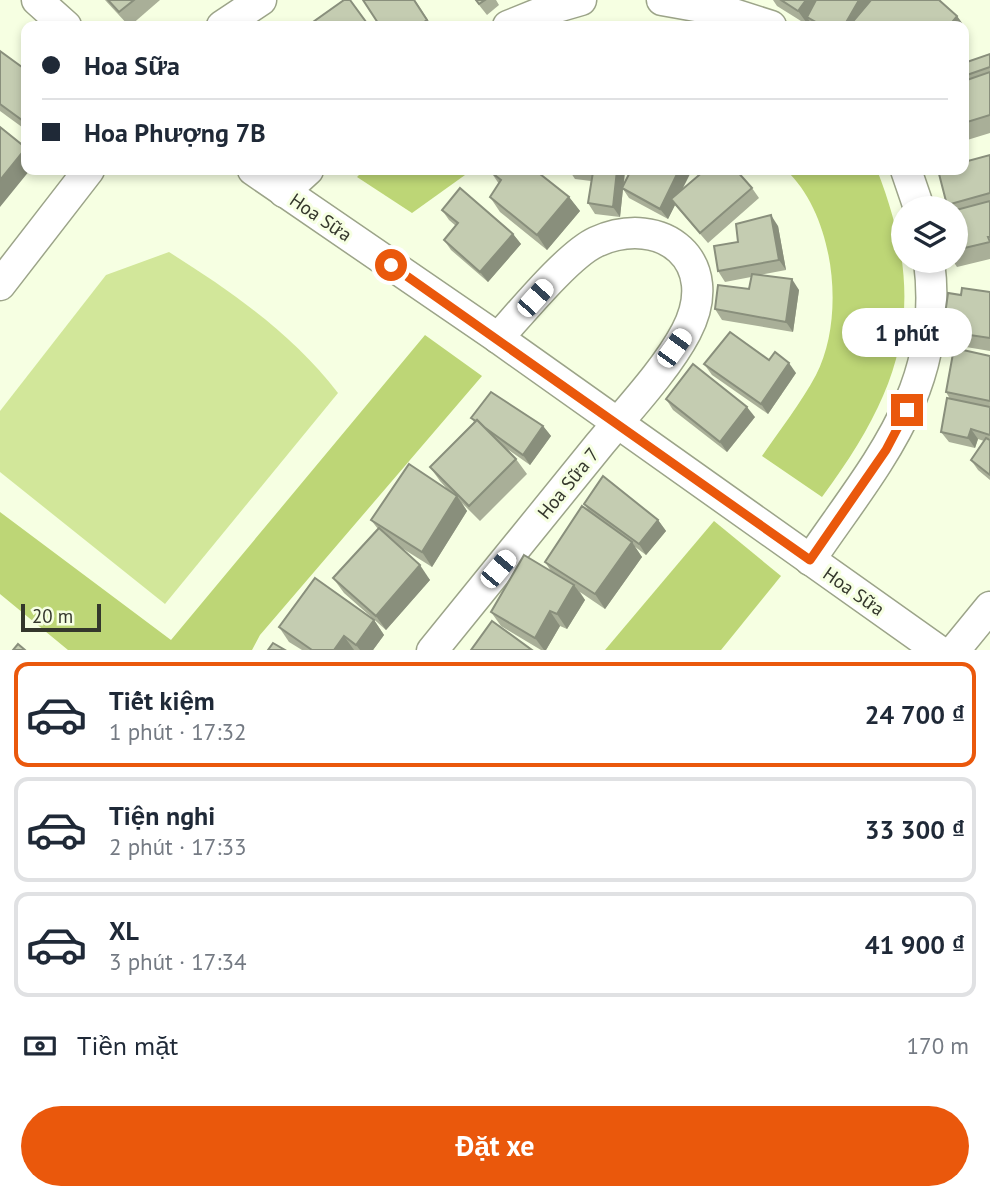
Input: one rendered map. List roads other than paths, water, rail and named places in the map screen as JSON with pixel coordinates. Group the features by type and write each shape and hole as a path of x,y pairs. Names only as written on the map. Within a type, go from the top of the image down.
{"street":[{"path":"37,0 60,21"},
{"path":"230,21 261,0"},
{"path":"520,21 581,0"},
{"path":"662,0 724,11 755,21"},
{"path":"0,285 85,175"},
{"name":"Hoa Sữa","path":"260,175 498,338 939,650"},
{"path":"284,192 303,175"},
{"path":"908,175 915,196"},
{"name":"Hoa Sữa 7","path":"432,650 617,423 686,331 700,293 695,270 682,249 650,233 623,233 593,243 549,282 498,338"},
{"path":"810,560 886,450 917,391 930,335 929,273"},
{"path":"954,650 990,607"}]}
